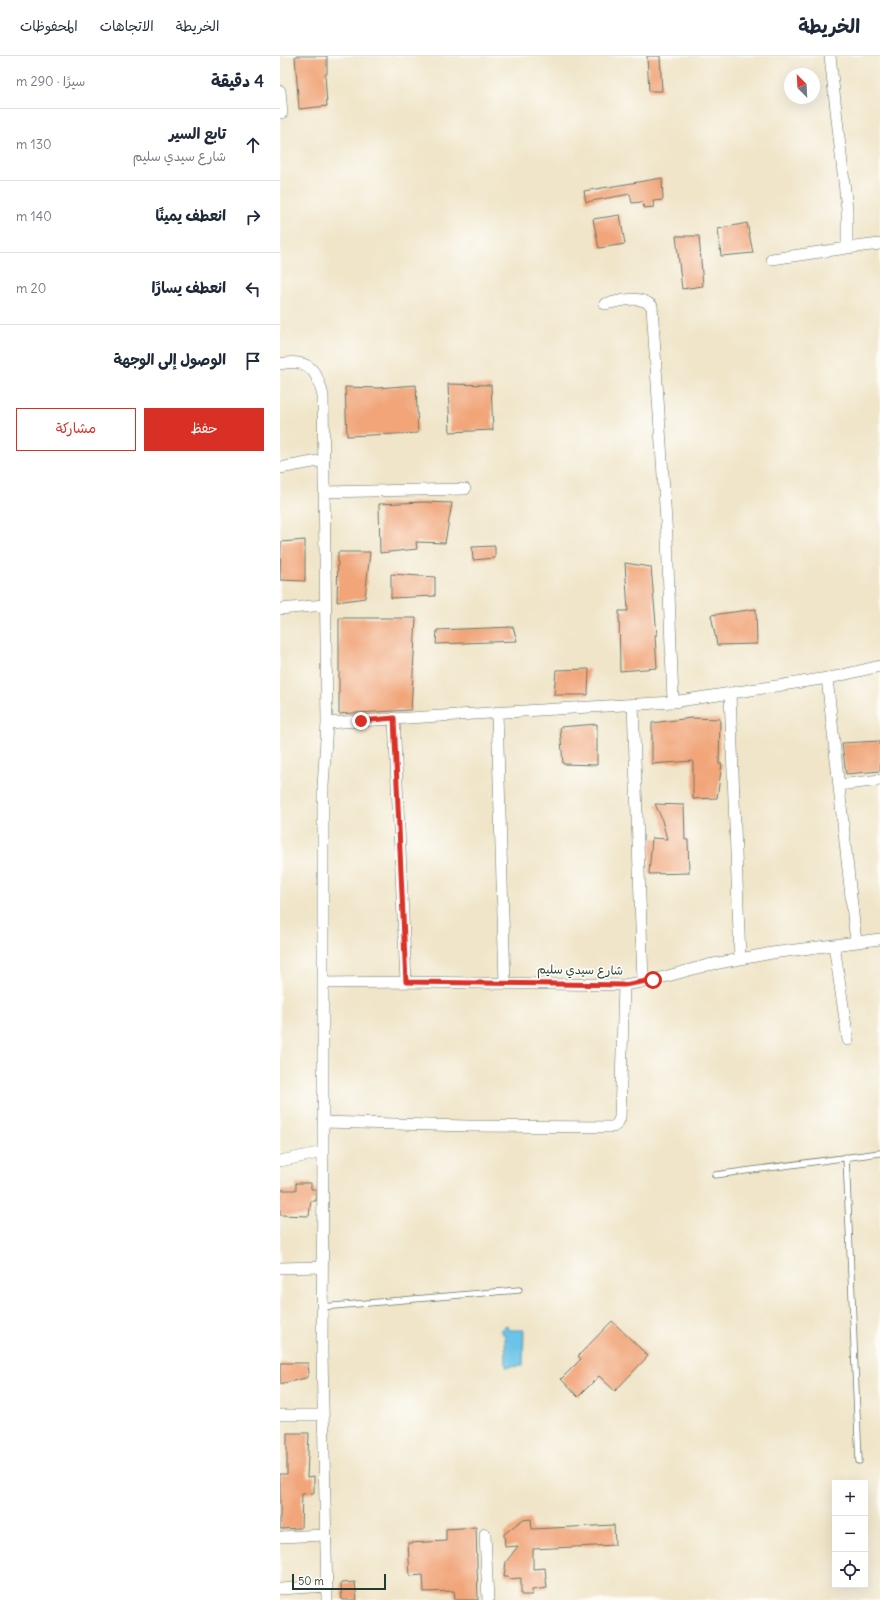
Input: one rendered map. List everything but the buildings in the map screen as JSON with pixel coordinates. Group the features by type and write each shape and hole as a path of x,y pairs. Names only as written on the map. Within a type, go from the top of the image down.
{"street":[{"path":"830,56 847,209 847,248"},
{"path":"280,91 282,113"},
{"path":"772,259 880,244"},
{"path":"605,304 637,298 647,301 652,306 666,522 673,702"},
{"path":"280,364 291,362 303,363 312,370 319,379 323,396 327,723 323,787 324,983 321,1307 327,1600"},
{"path":"280,468 324,460"},
{"path":"324,492 465,489"},
{"path":"280,608 325,605"},
{"path":"327,723 673,702 827,678 880,666"},
{"path":"827,678 856,942"},
{"path":"730,693 740,959"},
{"path":"633,704 643,981"},
{"path":"497,712 505,983"},
{"path":"394,718 406,982"},
{"path":"839,785 880,780"},
{"name":"شارع سيدي سليم","path":"324,983 406,982 624,985 679,974 708,965 740,959 880,939"},
{"path":"834,945 848,1040"},
{"path":"323,1122 467,1126 613,1127 620,1118 624,985"},
{"path":"280,1161 323,1152"},
{"path":"280,1268 321,1267"},
{"path":"280,1415 323,1415"},
{"path":"486,1534 488,1600"},
{"path":"280,1537 325,1536"},
{"path":"280,1589 327,1586"}],"lane":[{"path":"715,1175 880,1153"},
{"path":"846,1157 859,1461"},
{"path":"321,1307 519,1290"}],"water":[{"path":"507,1326 510,1330 524,1330 523,1366 506,1367 505,1336 500,1330"}],"route":[{"path":"361,721 394,718 406,982 624,985 653,980"}]}
